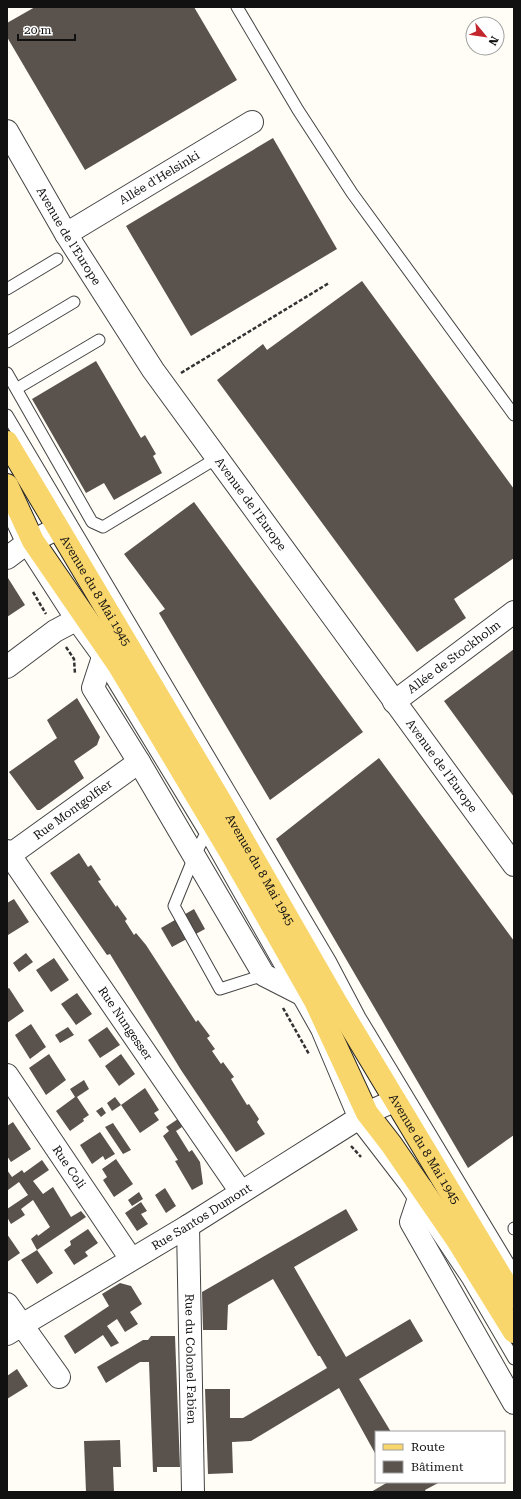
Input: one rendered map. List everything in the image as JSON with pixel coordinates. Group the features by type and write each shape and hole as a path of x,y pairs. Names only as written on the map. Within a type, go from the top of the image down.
{"main road":[{"name":"Avenue du 8 Mai 1945","path":"7,442 223,804 336,1002 514,1298"},
{"name":"Avenue du 8 Mai 1945","path":"7,485 21,548 104,655 119,666 208,827 315,1001 361,1117 417,1205 457,1240 514,1332"}],"street":[{"name":"Allée d'Helsinki","path":"66,234 252,122"},
{"name":"Avenue de l'Europe","path":"7,132 66,234 163,384 394,702 514,864"},
{"path":"21,548 58,528"},
{"name":"Allée de Stockholm","path":"394,702 514,612"},
{"path":"7,667 64,627"},
{"path":"104,655 93,688 139,762 264,975 315,1001"},
{"name":"Rue Montgolfier","path":"8,855 139,762"},
{"name":"Rue Nungesser","path":"8,855 241,1192"},
{"name":"Rue Coli","path":"7,1075 131,1259"},
{"name":"Rue Santos Dumont","path":"14,1330 188,1226 361,1117 396,1100"},
{"name":"Avenue du 8 Mai 1945","path":"417,1205 514,1403"},
{"name":"Rue du Colonel Fabien","path":"188,1226 193,1492"},
{"path":"7,1304 14,1330 59,1377"}],"lane":[{"path":"237,7 298,110 352,193 514,415"},
{"path":"7,289 57,259"},
{"path":"7,342 74,302"},
{"path":"16,389 99,340"},
{"path":"7,373 92,522 103,527 217,458"},
{"path":"7,415 44,480 72,524 322,947 360,1017 514,1272"},
{"path":"7,512 21,548 64,627 104,655"},
{"path":"208,827 174,906 220,989 264,975"},
{"path":"208,827 294,990 318,1031 361,1117"},
{"path":"417,1205 468,1280 514,1359"}],"path":[{"path":"163,384 329,283"},
{"path":"30,587 64,627 74,659"}],"building":[{"path":"35,7 194,7 237,80 85,170 7,37 7,23"},
{"path":"273,138 337,249 191,336 126,226"},
{"path":"362,281 514,489 514,558 454,599 466,618 417,652 217,380 263,344 267,350"},
{"path":"96,361 141,438 145,435 156,454 153,456 162,473 114,500 104,483 86,493 32,399"},
{"path":"194,502 363,732 270,800 159,613 165,609 124,554"},
{"path":"8,578 25,605 7,617 7,579"},
{"path":"514,649 514,797 444,701"},
{"path":"77,698 100,737 97,745 74,761 84,778 40,810 37,810 9,772 57,738 47,720"},
{"path":"379,758 514,941 514,1135 468,1168 276,839"},
{"path":"79,853 88,867 91,865 101,880 98,881 116,907 117,905 127,919 125,921 134,935 136,933 146,945 196,1022 198,1020 210,1036 207,1038 215,1049 212,1051 221,1064 223,1062 234,1077 231,1079 247,1105 249,1104 259,1119 257,1122 265,1134 236,1152 181,1070 110,954 107,955 50,873"},
{"path":"14,899 29,922 8,935 7,903"},
{"path":"194,909 205,929 172,947 161,928"},
{"path":"26,953 33,962 19,972 13,963"},
{"path":"54,958 69,980 51,992 36,970"},
{"path":"9,988 24,1011 7,1023 7,989"},
{"path":"77,993 92,1014 76,1025 61,1004"},
{"path":"31,1024 46,1047 30,1059 15,1035"},
{"path":"68,1027 74,1035 60,1043 55,1035"},
{"path":"107,1027 120,1045 100,1058 88,1040"},
{"path":"49,1054 66,1080 46,1095 29,1068"},
{"path":"121,1054 135,1074 119,1086 105,1066"},
{"path":"84,1080 89,1089 77,1097 89,1115 83,1119 84,1121 70,1131 56,1111 75,1097 70,1089"},
{"path":"145,1088 159,1110 154,1113 159,1120 140,1133 121,1105"},
{"path":"115,1097 121,1105 112,1111 107,1103"},
{"path":"102,1107 106,1113 101,1117 96,1111"},
{"path":"178,1119 182,1127 176,1131 189,1152 192,1150 200,1162 203,1184 192,1190 175,1161 178,1160 163,1136 169,1131 166,1127"},
{"path":"13,1122 31,1149 11,1162 7,1156 7,1126"},
{"path":"113,1123 131,1150 123,1154 105,1127"},
{"path":"100,1132 115,1154 105,1160 103,1156 92,1164 80,1145"},
{"path":"116,1159 133,1184 114,1197 103,1180 107,1177 102,1169"},
{"path":"42,1160 49,1170 33,1181 43,1194 53,1187 71,1217 81,1211 86,1217 37,1250 31,1239 37,1234 38,1236 50,1227 33,1200 21,1209 25,1215 11,1224 7,1217 7,1209 28,1195 19,1182 8,1190 7,1170 12,1177 22,1170 24,1173"},
{"path":"165,1188 176,1206 166,1213 155,1195"},
{"path":"139,1192 143,1199 132,1206 128,1200"},
{"path":"141,1202 147,1211 141,1214 148,1224 137,1231 125,1213"},
{"path":"346,1209 358,1230 294,1267 346,1357 410,1319 423,1341 359,1379 390,1431 375,1431 375,1453 339,1388 251,1441 232,1442 233,1473 208,1474 205,1389 230,1389 230,1418 243,1418 327,1368 320,1356 318,1356 273,1279 228,1305 227,1330 203,1330 202,1292"},
{"path":"88,1229 98,1243 85,1252 88,1256 74,1265 64,1250 71,1245 70,1241"},
{"path":"7,1234 20,1253 7,1262"},
{"path":"37,1250 53,1273 37,1284 21,1260"},
{"path":"120,1283 131,1286 142,1304 130,1312 138,1324 125,1332 117,1319 107,1326 119,1343 111,1347 103,1335 75,1354 64,1336 109,1306 102,1294"},
{"path":"151,1336 175,1336 180,1467 157,1467 157,1472 153,1472 149,1362 140,1362 106,1383 97,1367 143,1340 148,1340"},
{"path":"17,1369 28,1386 7,1399 7,1376"},
{"path":"120,1440 121,1467 113,1467 114,1492 86,1492 84,1441"},
{"path":"386,1483 438,1483 425,1490 426,1492 371,1492"}]}
